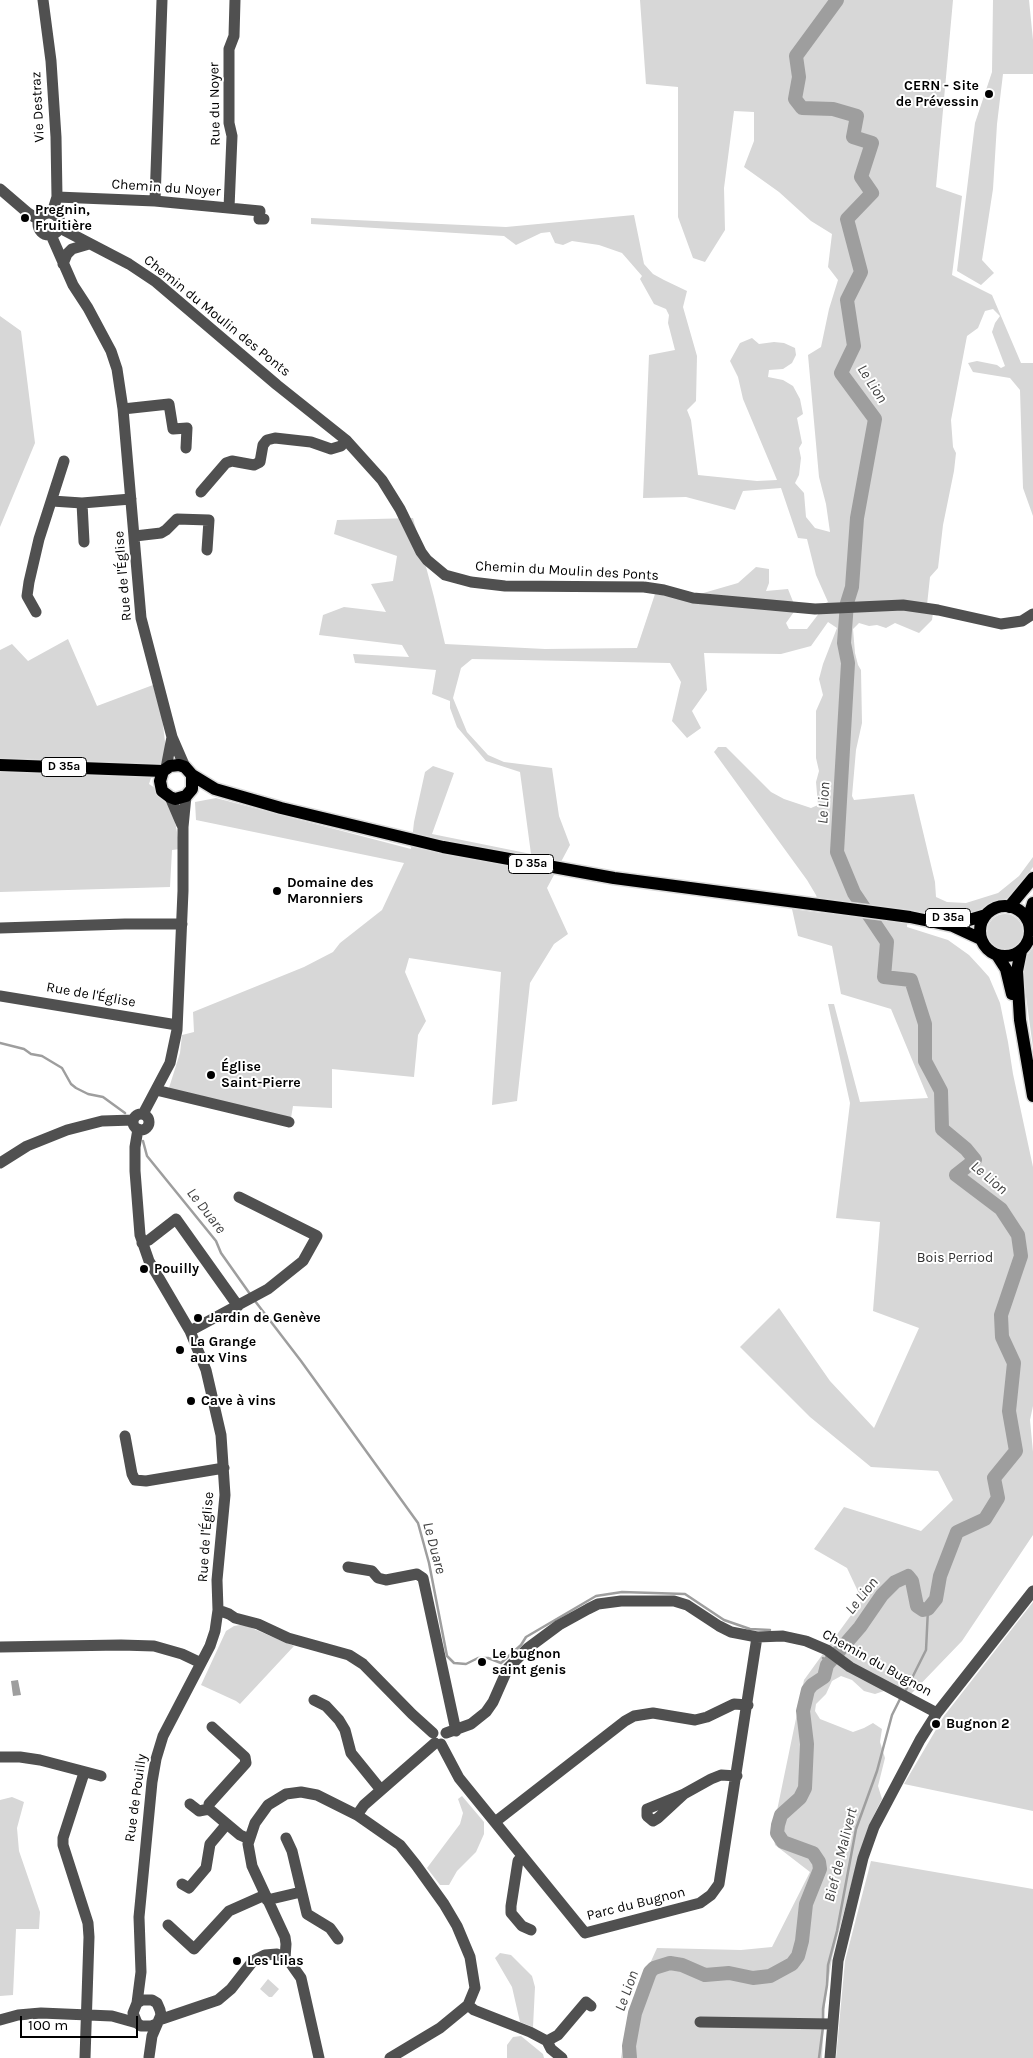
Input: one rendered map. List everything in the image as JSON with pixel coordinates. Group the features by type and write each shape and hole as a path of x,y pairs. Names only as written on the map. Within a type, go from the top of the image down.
{"main road":[{"name":"D 35a","path":"0,765 127,771 162,776"},
{"path":"174,765 188,771 189,792 175,799 165,795 162,776 174,765"},
{"name":"D 35a","path":"188,771 215,789 280,808 453,849 605,876 910,917 953,926 981,939"},
{"name":"D 35a","path":"189,792 215,789"},
{"path":"1009,907 1033,878"},
{"path":"997,955 1011,956 1021,950 1029,939 1028,920 1033,903"},
{"path":"1020,1020 1006,969 997,955 987,949 981,939 980,929 986,915 999,907 1009,907 1020,911 1028,920"},
{"name":"D 35a","path":"910,917 931,915 970,920 986,915"},
{"path":"1021,950 1017,970 1020,1020 1033,1096"}],"street":[{"name":"Vie Destraz","path":"43,0 52,78 57,197 52,213"},
{"path":"155,201 162,0"},
{"name":"Rue du Noyer","path":"229,208 232,136 229,123 229,49 234,36 235,0"},
{"path":"0,189 39,220"},
{"name":"Chemin du Noyer","path":"57,197 155,201 260,211 259,219 264,219"},
{"path":"45,213 52,213 60,219 56,232 41,232 38,225 39,220 45,213"},
{"name":"Chemin du Moulin des Ponts","path":"56,232 89,244 130,264 156,282 277,385 346,440 382,480 427,560 437,570 453,578 505,586 644,588 664,590 693,598 815,609 903,605 938,610 1001,624 1022,621 1033,614"},
{"name":"Rue de l'Église","path":"56,232 63,264 111,350 117,369 132,499 141,618 172,737 188,771"},
{"path":"63,264 67,254 72,249 89,244"},
{"path":"123,409 169,404 173,429 187,428 186,448"},
{"path":"201,492 226,463 232,461 254,464 260,462 263,445 267,440 275,438 311,442 331,449 341,446 346,440"},
{"path":"36,612 27,596 39,539 64,461"},
{"path":"52,501 82,503 132,499"},
{"path":"82,503 84,542"},
{"path":"135,536 166,530 176,519 209,520 207,550"},
{"name":"Rue de l'Église","path":"162,776 172,737"},
{"name":"Rue de l'Église","path":"189,792 183,827 185,846 182,924 177,1025 174,1048 170,1063 138,1121 135,1171 137,1208 142,1242 154,1270 190,1331 202,1358 221,1435 225,1510 217,1580 217,1623 210,1646 201,1663"},
{"name":"Rue de l'Église","path":"170,797 183,827"},
{"path":"0,928 182,924"},
{"name":"Rue de l'Église","path":"0,996 177,1025"},
{"path":"156,1090 289,1122"},
{"path":"0,1163 27,1146 67,1130 102,1121 138,1121"},
{"path":"190,1331 260,1294 303,1260 317,1236 239,1197"},
{"path":"142,1242 149,1240 176,1220 243,1304"},
{"path":"125,1436 132,1474 135,1480 146,1481 224,1468"},
{"path":"348,1568 372,1571 378,1578 386,1580 417,1574 423,1578 451,1732"},
{"path":"830,2058 826,2024 838,1961 869,1838 902,1772 938,1713 1033,1591"},
{"name":"Chemin du Bugnon","path":"436,1740 440,1729 451,1732 478,1720 493,1702 508,1668 528,1648 560,1625 598,1604 621,1601 674,1601 687,1605 718,1626 731,1632 757,1637 783,1636 798,1638 827,1650 843,1662 938,1713"},
{"path":"218,1610 235,1618 258,1624 288,1638 349,1655 363,1664 436,1740 364,1805 357,1814"},
{"path":"217,1623 228,1622 235,1618"},
{"name":"Parc du Bugnon","path":"436,1740 459,1778 585,1933 700,1904 711,1895 719,1884 757,1637"},
{"path":"0,1647 154,1646 182,1654 201,1663"},
{"name":"Rue de Pouilly","path":"149,2058 139,2024 133,2013 141,1972 139,1908 156,1759 167,1726 201,1663"},
{"path":"314,1700 326,1706 339,1720 345,1730 351,1753 381,1790"},
{"path":"495,1822 634,1716 653,1712 695,1720 707,1717 734,1704 748,1705"},
{"path":"209,1809 209,1804 246,1763 246,1757 212,1728"},
{"path":"0,1757 40,1760 101,1776"},
{"path":"84,1773 63,1845 88,1923 85,2058"},
{"path":"684,1794 721,1775 737,1776"},
{"path":"285,1958 286,1944 284,1937 250,1859 249,1839 258,1817 268,1805 280,1796 294,1791 317,1795 357,1814 392,1839 407,1853 457,1926 470,1958 475,1988 468,2005 440,2028 390,2058"},
{"path":"190,1804 199,1811 209,1809"},
{"path":"209,1809 226,1825 249,1839"},
{"path":"182,1884 189,1888 206,1868 210,1844 226,1825"},
{"path":"286,1838 292,1851 307,1914 330,1928 338,1940"},
{"path":"522,1857 518,1861 511,1913 522,1926 531,1930"},
{"path":"168,1925 194,1949 229,1911 266,1897 301,1892"},
{"path":"112,2016 151,2026 184,2011 218,2000 258,1957 271,1954 285,1958 294,1967 300,1978 318,2058"},
{"name":"Rue de Pouilly","path":"141,1972 154,2002 160,2010 149,2058"},
{"path":"0,2020 30,2014 87,2019 112,2016 136,2005 142,2000 184,2011"},
{"path":"547,2042 558,2035 586,2002 591,2006"},
{"path":"468,2005 474,2010 530,2032 547,2042 551,2049 562,2058"},
{"path":"700,2022 826,2024"}],"green space":[{"name":"Bois Perriod","path":"640,0 953,0 936,187 962,196 952,275 992,295 1021,363 1033,363 1033,516 1023,488 1020,390 1010,378 973,372 968,363 977,361 997,365 1001,368 1005,366 992,332 1000,316 993,309 985,311 978,328 967,336 951,420 953,447 956,453 954,471 943,525 938,568 930,577 927,605 933,613 932,620 919,633 895,623 886,628 859,623 853,629 855,653 861,670 862,723 856,750 852,796 854,800 914,794 935,882 936,897 947,902 966,903 998,893 1019,876 1033,857 1033,867 1019,887 1008,898 990,904 979,913 908,912 907,927 948,940 969,955 989,977 1000,1003 1033,1167 1033,1406 1030,1420 1033,1452 1033,1535 962,1641 911,1694 887,1690 875,1694 864,1691 852,1680 841,1676 832,1681 826,1694 816,1704 815,1711 820,1719 853,1732 873,1723 882,1729 880,1742 885,1758 878,1786 882,1799 870,1823 855,1870 832,1958 825,2003 822,2058 621,2058 626,2027 634,1999 657,1948 741,1950 772,1947 810,1872 775,1845 774,1825 804,1680 862,1600 847,1568 814,1549 844,1507 921,1531 953,1500 938,1471 871,1467 810,1417 740,1347 779,1308 830,1381 874,1428 919,1328 873,1311 880,1222 836,1218 850,1103 828,1004 834,1004 860,1102 928,1098 891,1009 841,994 832,946 798,936 792,909 822,913 816,895 714,752 718,747 726,747 771,792 784,799 811,808 818,805 816,782 819,771 816,758 816,711 823,695 819,679 837,628 828,622 811,646 781,654 704,653 707,690 692,711 701,728 687,738 672,721 681,682 670,663 472,659 461,668 453,698 467,732 488,755 504,762 552,768 559,816 570,845 547,888 568,934 554,944 530,983 517,1101 492,1105 501,972 409,958 405,972 426,1021 418,1035 414,1077 332,1069 332,1108 293,1106 291,1118 168,1091 180,1053 182,1035 194,1032 193,1012 304,967 333,952 340,943 382,910 404,863 196,820 195,802 216,798 411,849 414,822 425,772 433,766 454,773 432,834 531,854 520,772 486,761 457,727 450,708 450,701 432,694 436,670 355,663 353,654 409,657 402,645 319,635 323,615 344,607 386,612 371,584 393,581 397,556 334,534 337,520 413,518 445,644 545,649 637,648 655,594 686,598 738,583 756,567 769,569 769,583 766,591 788,589 796,609 786,623 789,629 807,629 820,612 819,606 828,602 816,575 807,539 798,538 781,488 743,491 735,510 686,497 643,498 649,355 675,350 668,323 669,315 666,309 654,304 640,279 642,276 622,253 599,245 572,241 563,245 555,243 550,232 541,233 516,245 504,236 311,224 311,218 506,227 634,215 644,264 653,274 687,291 683,307 697,356 696,401 687,410 691,420 698,475 757,481 777,480 743,399 738,377 730,361 740,343 752,338 759,344 784,343 795,348 796,355 792,363 783,369 769,370 768,377 783,380 793,386 800,399 803,414 797,418 802,443 799,448 801,458 799,475 795,483 804,493 806,517 815,528 830,532 826,504 819,477 808,355 821,347 829,309 838,280 828,267 832,234 811,221 779,192 744,167 754,141 754,112 734,111 724,188 725,230 705,262 693,258 678,217 678,87 646,84"},
{"path":"993,0 1029,0 1033,40 1033,74 1003,74 997,124 993,189 982,260 994,273 981,285 957,271 975,123 992,72"},
{"path":"0,316 21,331 35,443 0,527"},
{"path":"68,639 97,706 153,685 162,717 166,750 160,767 154,769 149,784 155,788 160,797 173,810 180,849 172,850 170,887 0,892 0,650 12,644 28,661"},
{"path":"1005,914 1012,915 1018,919 1022,925 1022,939 1018,945 1012,949 1005,950 998,949 992,945 988,939 987,932 988,925 992,919 998,915"},
{"path":"1033,948 1033,1048 1022,967 1024,959"},
{"path":"1033,1602 1033,1811 904,1784 944,1716"},
{"path":"240,1625 247,1626 294,1646 240,1704 201,1685 226,1631"},
{"path":"462,1796 484,1822 484,1834 476,1852 457,1871 449,1885 440,1885 427,1868 460,1824 463,1813 458,1799"},
{"path":"12,1797 24,1802 17,1828 19,1851 40,1912 39,1929 16,1929 13,1995 0,1996 0,1800"},
{"path":"871,1861 1033,1889 1033,2058 836,2058 845,1961"},
{"path":"500,1953 511,1955 532,1976 535,1987 533,2027 520,2022 512,1987 495,1958"},
{"path":"268,1979 279,1989 272,1997 269,1997 260,1989"},
{"path":"521,2036 543,2054 544,2058 507,2058 507,2045 513,2037"}],"shaded area":[{"path":"18,1680 21,1695 13,1696 11,1681"}],"waterway":[{"name":"Le Lion","path":"630,2058 629,2046 635,2013 650,1972 654,1968 670,1963 682,1965 705,1975 729,1973 753,1978 770,1976 792,1964 798,1956 802,1941 806,1904 820,1869 819,1862 813,1853 783,1842 777,1833 781,1815 800,1798 805,1788 807,1744 803,1711 808,1690 824,1677 827,1665 860,1627 882,1595 895,1582 908,1576 912,1581 917,1606 923,1610 928,1609 936,1599 940,1576 957,1532 985,1519 998,1498 994,1478 1016,1451 1009,1411 1014,1363 1002,1337 1001,1315 1021,1256 1018,1235 1001,1209 956,1175 975,1160 966,1149 942,1129 941,1091 925,1061 925,1024 911,980 884,977 887,942 854,893 837,852 848,663 844,643 847,603 852,587 857,518 875,419 841,373 854,346 847,300 861,272 847,219 872,193 861,177 872,143 853,137 857,116 833,109 802,108 795,99 799,77 796,56 837,0"},
{"name":"Le Duare","path":"0,1043 42,1056 62,1068 71,1084 76,1088 88,1094 103,1097 125,1113"},
{"name":"Le Duare","path":"143,1141 147,1156 216,1241 221,1253 250,1294"},
{"name":"Le Duare","path":"255,1301 301,1361 418,1523 429,1563 447,1656 454,1663 466,1664 478,1658 488,1658 501,1663 521,1645 526,1637 596,1596 622,1592 685,1594 724,1620 750,1629 770,1630"},
{"name":"Bief de Malivert","path":"905,1692 926,1650 928,1609"},
{"name":"Le Lion","path":"823,1658 827,1665"},
{"name":"Bief de Malivert","path":"823,2021 828,1965 837,1931 856,1829 877,1771 892,1715 900,1699"},
{"name":"Bief de Malivert","path":"819,2058 823,2027"}],"place":[{"name":"CERN - Site de Prévessin","path":"989,94"},
{"name":"Pregnin, Fruitière","path":"25,218"},
{"name":"Domaine des Maronniers","path":"277,891"},
{"name":"Église Saint-Pierre","path":"211,1075"},
{"name":"Pouilly","path":"144,1269"},
{"name":"Jardin de Genève","path":"198,1318"},
{"name":"La Grange aux Vins","path":"180,1350"},
{"name":"Cave à vins","path":"191,1401"},
{"name":"Le bugnon saint genis","path":"482,1662"},
{"name":"Bugnon 2","path":"936,1724"},
{"name":"Les Lilas","path":"237,1961"}]}
